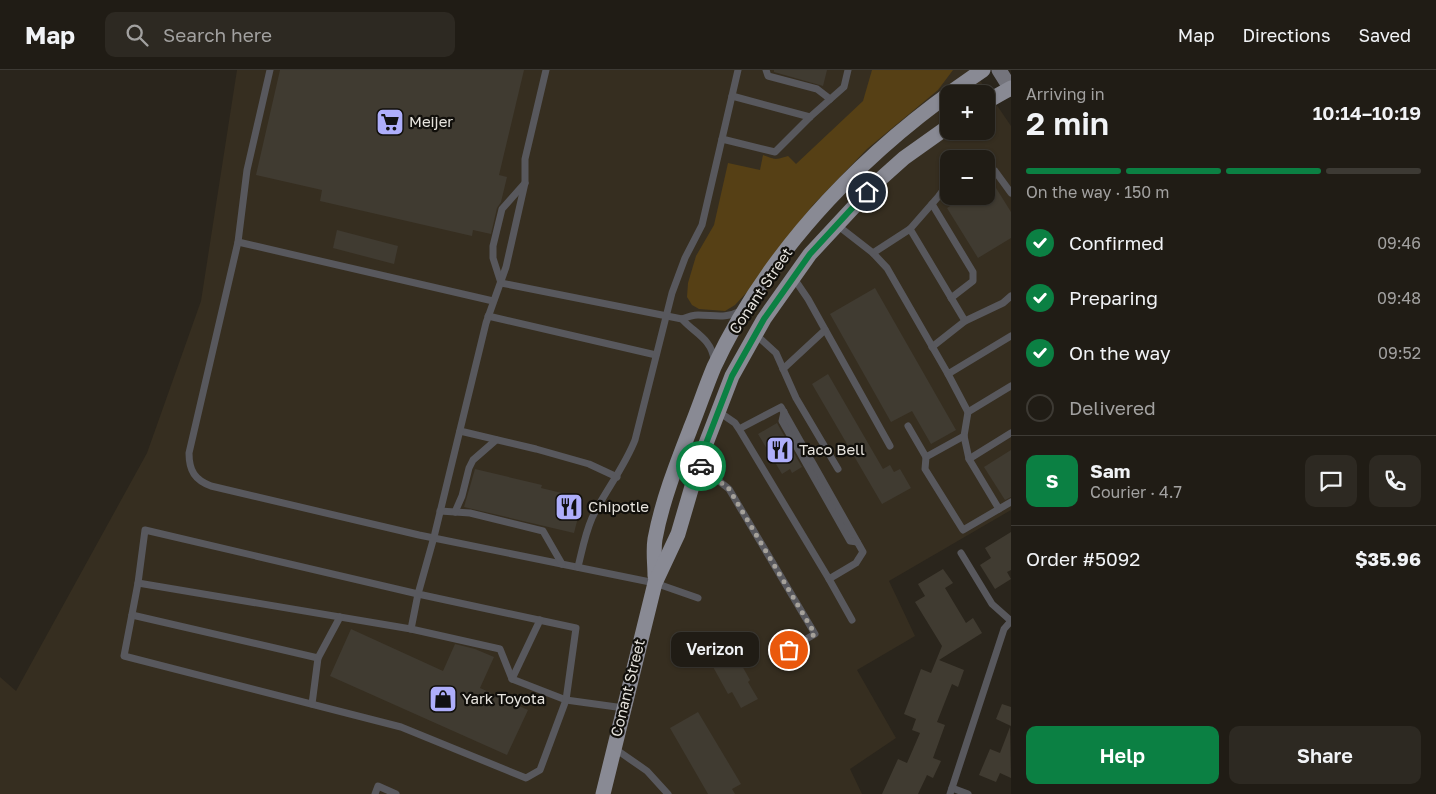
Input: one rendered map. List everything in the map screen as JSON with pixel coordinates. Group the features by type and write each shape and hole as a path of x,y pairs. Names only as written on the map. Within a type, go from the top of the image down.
{"main road":[{"name":"Conant Street","path":"655,583 655,540 676,469 715,366 747,308 786,252 840,188 916,118 983,70"},
{"path":"995,97 1011,88"},
{"name":"Conant Street","path":"603,794 655,583 678,534 698,464 732,376 755,334 810,254 857,202 890,170 940,133"}],"street":[{"path":"999,70 1011,88"}],"lane":[{"path":"270,70 247,170 238,242 189,453 189,465 194,476 201,482 211,486 434,537 655,583 698,598"},
{"path":"412,629 418,594 434,537 488,316 501,283 525,183 525,159 546,70"},
{"path":"578,567 586,533 592,518 629,457 635,440 666,315 685,258 702,225 738,70"},
{"path":"766,70 768,76 818,89 830,99"},
{"path":"722,139 775,152 844,87 848,70"},
{"path":"732,96 810,117"},
{"path":"995,172 1011,194"},
{"path":"501,283 493,258 495,237 502,209 525,183"},
{"path":"873,253 910,229 940,194"},
{"path":"932,204 973,272 973,281 951,298"},
{"path":"836,225 873,253 887,268 948,374 968,412 964,436 969,459 999,509"},
{"path":"910,229 965,321"},
{"path":"238,242 493,301"},
{"path":"793,277 808,299 890,446"},
{"path":"501,283 682,319 696,315 710,317 728,316 747,308"},
{"path":"932,347 965,321 1003,303 1011,296"},
{"path":"488,316 656,355"},
{"path":"682,319 691,329 704,338 710,346 715,366"},
{"path":"783,369 825,330"},
{"path":"755,334 776,354 796,398 838,469"},
{"path":"948,374 1011,336"},
{"path":"968,412 1011,386"},
{"path":"739,429 781,407 863,552 856,563 829,579"},
{"path":"719,412 735,423 739,429 852,620"},
{"path":"908,426 926,457 925,469 963,530 1011,502"},
{"path":"460,431 589,464 617,477"},
{"path":"969,459 1011,433"},
{"path":"926,457 964,436"},
{"path":"455,512 473,460 496,440"},
{"path":"698,464 729,489 815,634 789,650"},
{"path":"440,512 470,513 543,531 562,564"},
{"path":"145,530 418,594 576,628 566,700 540,770 526,778 401,727 124,656 138,582 145,530"},
{"path":"961,553 992,604 1011,621 1004,630 951,791 968,794"},
{"path":"138,582 412,629 500,649 512,679 566,700 624,708"},
{"path":"132,615 318,658"},
{"path":"312,704 318,658 340,617"},
{"path":"512,679 540,620"},
{"path":"614,748 647,771 668,794"},
{"path":"375,794 378,786 396,794"}],"shaded area":[{"path":"237,70 973,70 983,85 940,85 940,140 995,140 995,102 1011,126 1011,510 889,581 915,636 857,670 896,738 850,769 862,794 0,794 0,677 16,691 147,453 201,301"},
{"path":"872,70 953,70 938,90 867,149 813,205 776,251 748,291 735,305 725,311 699,309 692,305 687,297 688,283 696,256 714,225 728,163 760,170 763,155 776,159 788,156 796,164 863,101"}],"building":[{"name":"Meijer","path":"280,70 524,70 499,175 507,177 491,234 473,230 472,236 320,201 322,190 256,175"},
{"path":"774,70 827,70 823,86 774,72"},
{"path":"995,186 1011,212 1011,238 978,258 947,208 952,205 995,205"},
{"path":"337,230 398,246 394,264 333,248"},
{"path":"875,288 956,430 931,444 912,411 891,422 830,314"},
{"path":"828,374 883,469 890,465 894,472 900,469 911,488 882,504 812,384"},
{"name":"Taco Bell","path":"777,423 802,467 792,473 790,469 782,474 758,434"},
{"path":"1011,450 1011,497 1005,500 984,467"},
{"path":"475,469 542,485 541,488 583,498 574,533 464,507"},
{"path":"1011,532 1011,570 1007,572 1011,579 995,589 980,565 991,558 985,548"},
{"path":"943,569 953,583 945,588 966,623 973,618 982,633 939,660 964,670 958,687 952,684 937,722 945,725 933,758 941,761 933,778 927,775 918,794 882,794 898,759 907,763 920,733 912,730 916,719 904,714 921,669 931,673 942,646 915,602 925,596 918,584"},
{"name":"Yark Toyota","path":"351,629 443,671 455,644 475,649 494,657 480,688 528,710 507,755 330,676"},
{"path":"723,632 750,680 748,682 758,699 741,708 732,692 728,694 701,645"},
{"path":"1002,704 1011,707 1011,726 996,719"},
{"path":"698,712 741,784 732,789 735,794 708,794 670,728"},
{"path":"1010,727 1011,778 1000,773 996,782 979,775 990,749 1000,753"}],"way so far":[{"path":"701,466 729,489 815,634 789,650"}],"place":[{"name":"Meijer","path":"390,122"},
{"name":"Taco Bell","path":"780,450"},
{"name":"Chipotle","path":"569,507"},
{"name":"Verizon","path":"789,650"},
{"name":"Yark Toyota","path":"443,699"}],"route":[{"path":"701,466 698,464 732,376 764,319 778,296 810,254 867,192"}]}
